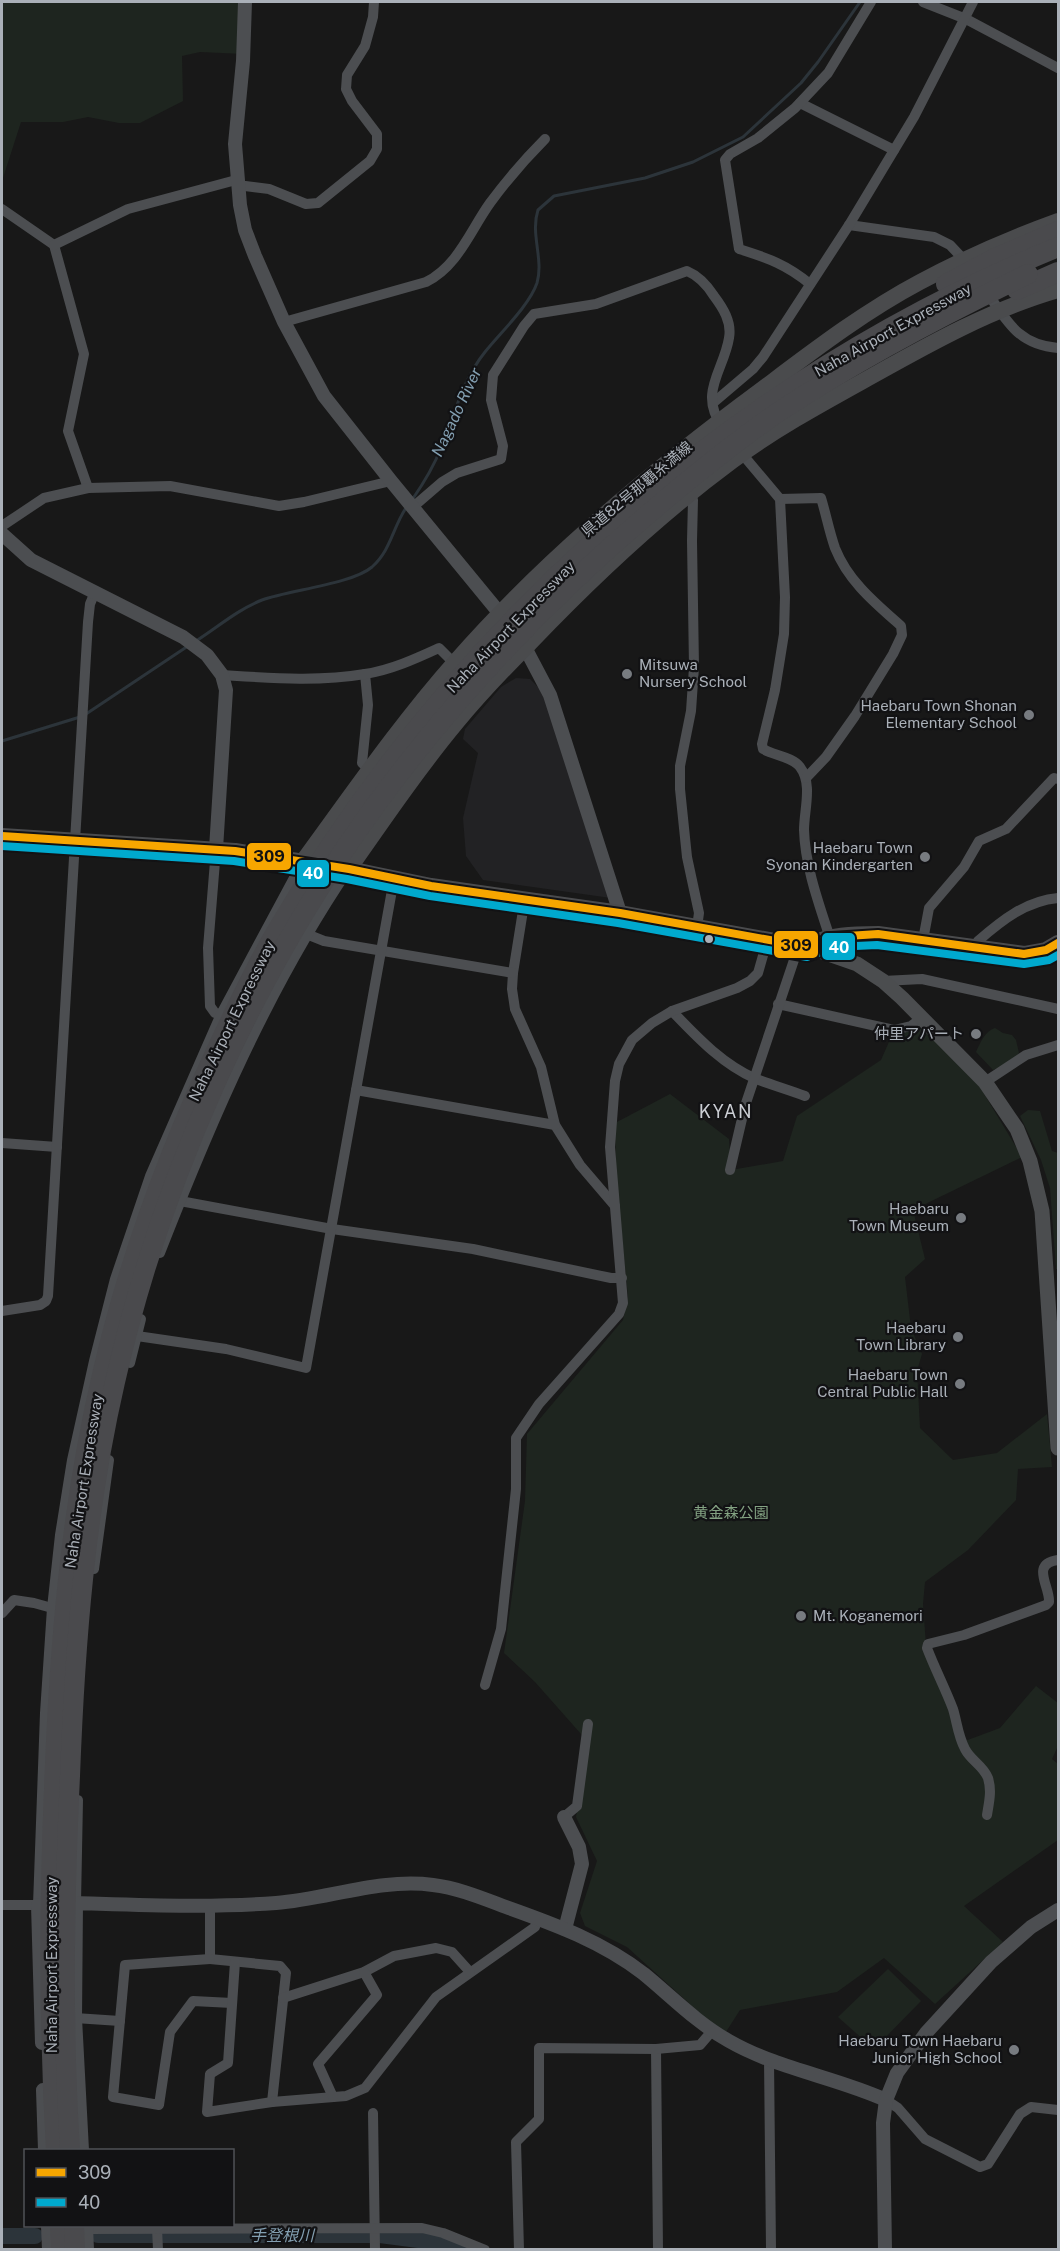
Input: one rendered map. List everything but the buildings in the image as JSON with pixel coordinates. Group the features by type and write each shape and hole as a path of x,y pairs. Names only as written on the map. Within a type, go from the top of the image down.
{"highway":[{"path":"837,367 902,311 993,259 1059,231"},
{"name":"Naha Airport Expressway","path":"56,2149 51,1987 51,1854 56,1731 64,1608 85,1459 122,1296 170,1155 203,1078 274,934 362,800 428,717 484,651 541,591 602,534 751,415 837,367 947,298 1059,247"},
{"name":"Naha Airport Expressway","path":"69,2149 64,1965 66,1854 78,1612 98,1461 136,1299 158,1232 216,1082 288,942 328,876 376,806 438,726 495,661 561,593 612,545 671,494 837,367 1019,278 1059,261"},
{"path":"837,367 1059,272"},
{"path":"60,2227 61,2250"},
{"path":"75,2250 82,2227"}],"main road":[{"name":"県道82号那覇糸満線","path":"303,861 370,770 454,663 540,573 621,500 719,422 839,332 918,283 964,259 1016,236 1059,221"},
{"path":"349,869 434,750 459,720 526,647 623,550 691,493 742,454 801,416 904,357 1000,310 1059,290"},
{"path":"2,836 216,849 303,861 431,886 620,912 768,939 804,946 856,964 883,981 923,1017 985,1082 1017,1129 1025,1148 1037,1185 1042,1211 1059,1448"},
{"path":"804,946 830,938 857,934 878,934 1024,954 1046,950 1059,943"}],"street":[{"path":"245,2 243,61 235,144 237,183 245,230 284,321 324,396 526,647 550,695 620,912"},
{"path":"54,245 128,209 237,183 269,189 306,204 318,203 370,161 377,149 377,134 352,101 346,88 347,75 364,46 375,2"},
{"path":"810,284 792,269 773,259 740,249 725,160 730,154 758,138 800,103 828,73 871,2"},
{"path":"923,2 966,19 1059,68"},
{"path":"713,404 753,369 763,357 849,225 914,117 974,2"},
{"path":"800,103 894,150"},
{"path":"284,321 426,282 439,275 451,265 490,203 527,157 545,139"},
{"path":"2,209 54,245 84,354 68,431 87,488"},
{"path":"849,225 934,237 950,246 964,259 1018,335 1044,347 1059,348"},
{"path":"413,507 442,482 457,473 501,459 503,446 491,400 493,375 534,314 596,304 687,271 698,275 726,313 730,337 711,389 719,422 742,454 780,499 785,597 784,634 762,744 763,749 796,763 806,777 804,832 816,893 830,938"},
{"path":"2,526 44,498 87,488 170,486 279,506 391,481"},
{"path":"691,493 693,500 694,667 691,711 680,766 684,831 699,914 698,927"},
{"path":"780,499 821,498 836,548 844,566 863,592 901,626 902,635 855,716 826,757 806,777"},
{"path":"2,534 31,560 183,637 207,655 222,675 226,690 208,948 210,1006 214,1012 221,1014"},
{"path":"2,1311 40,1305 46,1301 48,1296 88,622 90,604 95,592"},
{"path":"222,675 295,679 365,674 404,663 439,648 454,663"},
{"path":"365,674 368,705 362,763 370,770"},
{"path":"923,940 929,908 964,867 978,841 1006,829 1054,778 1059,779"},
{"path":"45,2149 38,1905 44,1725 52,1608 60,1535 72,1460 115,1279 150,1176 221,1014 303,861"},
{"path":"82,2149 75,2018 80,1722 87,1618 114,1422 149,1281 180,1201 251,1038 349,869"},
{"path":"137,1336 225,1349 306,1368 394,879"},
{"path":"525,898 513,973 512,989 515,1009 541,1067 555,1125 580,1165 615,1206"},
{"path":"978,947 978,941 999,922 1023,907 1059,898"},
{"path":"309,935 324,941 513,973"},
{"path":"485,1685 501,1629 516,1490 516,1438 539,1404 619,1314 624,1296 610,1147 615,1082 619,1064 625,1050 640,1032 672,1011 737,988 750,981 758,973 768,939"},
{"path":"730,1170 745,1106 778,1004 804,946"},
{"path":"883,981 922,979 1059,1009"},
{"path":"778,1004 894,1030 911,1026 923,1017"},
{"path":"672,1011 700,1041 722,1059 754,1078 805,1096"},
{"path":"985,1082 1026,1055 1059,1045"},
{"path":"356,1090 555,1125"},
{"path":"2,1143 57,1148"},
{"path":"180,1201 332,1229 473,1249 611,1278 622,1278"},
{"path":"987,1815 990,1794 987,1776 982,1766 966,1752 948,1697 927,1648 928,1644 964,1635 1049,1602 1042,1576 1043,1571 1049,1562 1059,1560"},
{"path":"2,1613 14,1600 52,1608"},
{"path":"565,1929 582,1864 579,1847 564,1817 577,1806 588,1724"},
{"path":"76,1903 210,1906 278,1903 385,1885 416,1884 452,1888 565,1929 625,1961 712,2031 731,2043 769,2059 886,2100 898,2108 925,2139 980,2167 988,2164 1020,2114 1031,2107 1059,2110"},
{"path":"2,1905 38,1905"},
{"path":"210,1906 210,1959"},
{"path":"885,2250 882,2158 886,2100 894,2080 906,2058 972,1982 1010,1944 1059,1910"},
{"path":"235,1962 228,2063 210,2074 207,2112 272,2102 346,2096 365,2088 436,1997 535,1926 537,1918"},
{"path":"282,1998 364,1972 394,1956 436,1948 452,1952 470,1972"},
{"path":"232,2002 194,2001 170,2032 159,2105 113,2097 125,1965 210,1959 280,1966 300,1992"},
{"path":"333,2097 318,2064 376,1995 364,1972"},
{"path":"272,2102 286,1973"},
{"path":"75,2018 120,2021"},
{"path":"519,2250 516,2142 539,2119 539,2048 656,2049 700,2045 712,2031"},
{"path":"656,2049 658,2250"},
{"path":"769,2059 771,2250"},
{"path":"373,2113 375,2250"},
{"path":"48,2227 49,2250"},
{"path":"87,2250 82,2227 422,2228 444,2233 485,2250"},
{"path":"157,2228 158,2250"}],"shaded area":[{"path":"516,678 530,679 543,692 611,898 483,880 466,856 463,818 478,753 463,739 465,729 501,687"}],"green space":[{"path":"2,2 243,2 244,54 200,52 182,56 183,101 140,123 119,123 88,117 63,122 21,122 2,181"},
{"name":"黄金森公園","path":"923,1028 980,1087 1022,1157 913,1210 925,1259 905,1277 911,1328 922,1354 917,1371 920,1428 953,1460 997,1453 1047,1414 1052,1467 1018,1469 1016,1500 968,1550 925,1582 923,1604 927,1659 965,1741 1000,1728 1036,1686 1058,1703 1058,1746 1052,1759 1058,1764 1058,1840 964,1906 1003,1942 935,2004 884,1958 837,1992 740,2010 724,2035 627,1947 585,1926 580,1913 597,1861 576,1817 589,1743 535,1682 504,1653 525,1501 527,1434 623,1320 628,1297 616,1175 615,1123 670,1094 729,1139 731,1170 783,1161 797,1116 881,1060 892,1035"},
{"path":"995,1028 1012,1035 1016,1040 1019,1053 1009,1063 993,1070 976,1052 981,1041"},
{"path":"1028,1110 1040,1111 1052,1151 1058,1153 1058,1269 1056,1269 1050,1188 1041,1160 1020,1116"},
{"path":"888,1969 921,2001 874,2049 838,2017"}],"waterway":[{"name":"Nagado River","path":"412,500 438,455 460,398 477,363 528,301 537,283 539,265 535,228 538,210 554,196 645,178 693,162 743,137 801,83 860,2"},
{"name":"Nagado River","path":"196,641 236,614 262,600 363,573 372,567 384,553 406,508"},
{"name":"Nagado River","path":"86,714 188,646"},
{"name":"Nagado River","path":"2,741 80,717"},
{"name":"手登根川","path":"98,2235 380,2235 426,2241 465,2250"},
{"name":"手登根川","path":"2,2236 35,2236"}],"transit line":[{"name":"309","path":"2,836 235,851 349,869 431,886 620,913 808,947 832,937 878,934 1024,954 1046,950 1058,943"},
{"name":"40","path":"2,846 234,861 347,879 430,896 618,923 807,957 834,947 877,945 1024,964 1049,960 1058,955"}],"place":[{"name":"Mitsuwa Nursery School","path":"627,674"},
{"name":"Haebaru Town Shonan Elementary School","path":"1029,715"},
{"name":"Haebaru Town Syonan Kindergarten","path":"925,857"},
{"name":"仲里アパート","path":"976,1034"},
{"name":"Haebaru Town Museum","path":"961,1218"},
{"name":"Haebaru Town Library","path":"958,1337"},
{"name":"Haebaru Town Central Public Hall","path":"960,1384"},
{"name":"Mt. Koganemori","path":"801,1616"},
{"name":"Haebaru Town Haebaru Junior High School","path":"1014,2050"}],"district":[{"name":"KYAN","path":"726,1112"}]}
